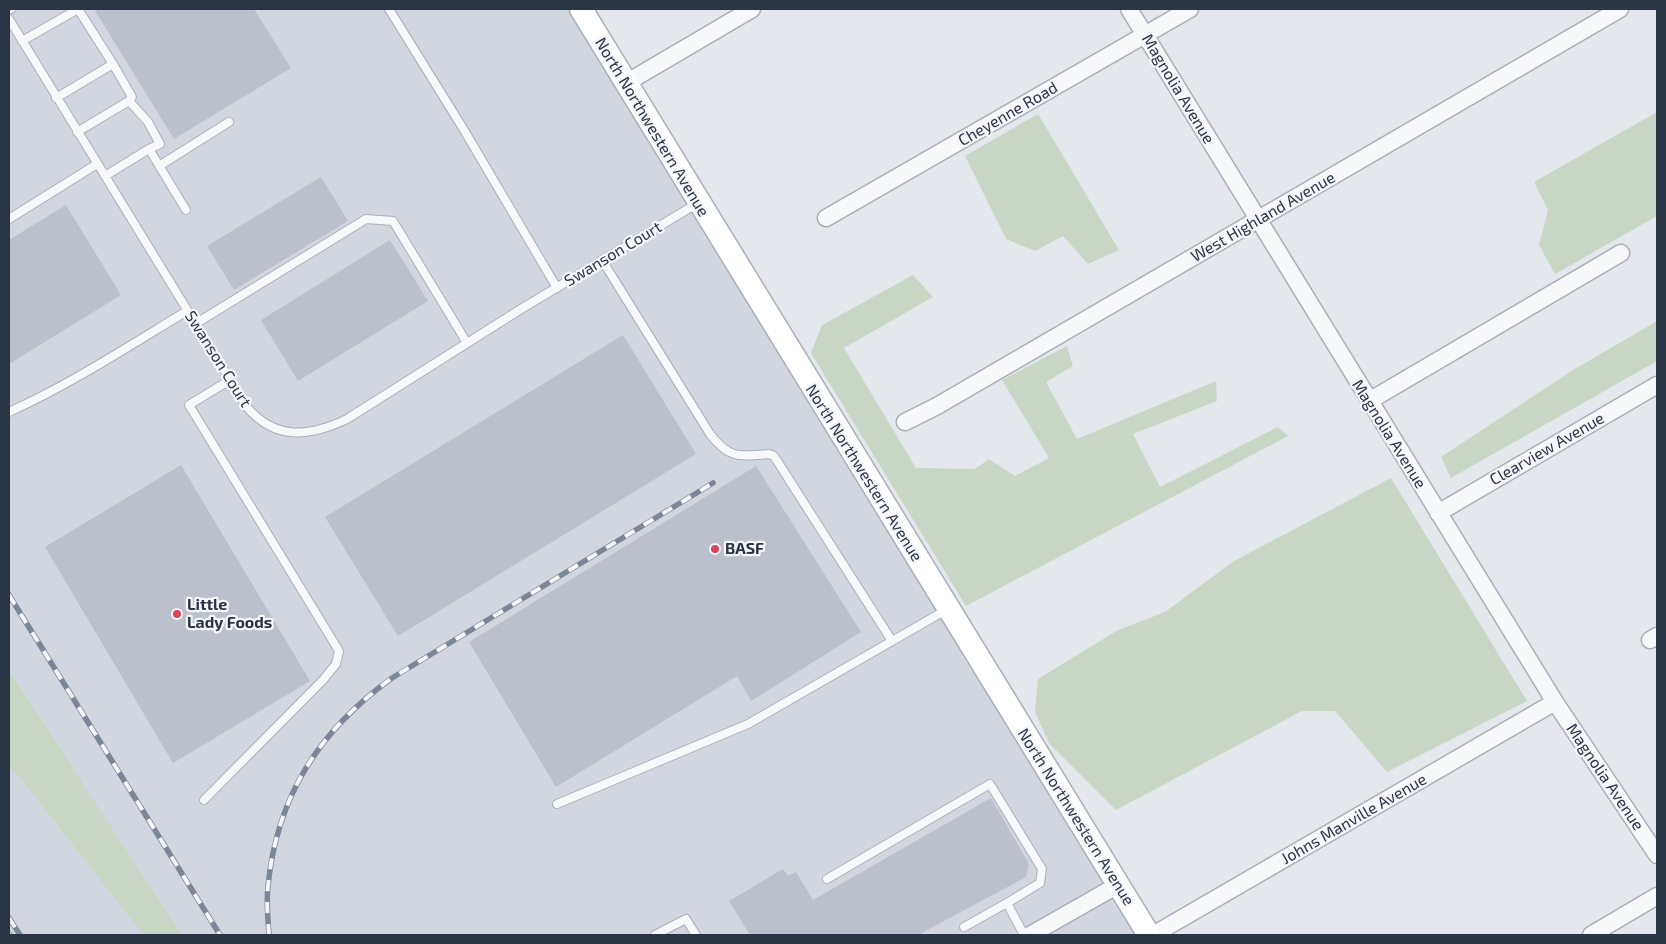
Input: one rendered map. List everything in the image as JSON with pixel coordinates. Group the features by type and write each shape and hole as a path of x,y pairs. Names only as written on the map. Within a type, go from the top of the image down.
{"street":[{"name":"North Northwestern Avenue","path":"581,9 698,203 1149,935"},
{"path":"626,82 752,9"},
{"name":"Magnolia Avenue","path":"1129,9 1555,702 1657,855"},
{"name":"Cheyenne Road","path":"826,218 1190,9"},
{"name":"West Highland Avenue","path":"905,422 937,406 1620,9"},
{"path":"1369,402 1622,253"},
{"name":"Clearview Avenue","path":"1438,513 1657,385"},
{"name":"Johns Manville Avenue","path":"1153,935 1555,702"},
{"path":"1030,935 1118,885"},
{"path":"1592,935 1657,896"}],"lane":[{"path":"22,42 78,9 113,64 132,97 129,101 77,132"},
{"path":"389,9 464,130 557,288"},
{"name":"Swanson Court","path":"9,19 246,406 253,414 277,429 299,433 316,432 347,419 466,343 698,203"},
{"path":"56,98 113,64"},
{"path":"105,176 160,144 148,122 129,101"},
{"path":"159,166 229,122"},
{"path":"149,149 186,210"},
{"path":"9,219 97,164"},
{"path":"195,324 366,219 393,221 466,343"},
{"path":"602,260 710,434 721,448 734,456 769,454 774,456 892,641"},
{"path":"9,412 86,371 187,311"},
{"path":"204,800 323,680 336,664 338,652 189,405 230,380"},
{"path":"557,804 748,724 948,609"},
{"path":"827,879 990,784 1042,869 1040,883 964,927"},
{"path":"1007,903 1024,935"},
{"path":"655,935 686,919 696,935"}],"shaded area":[{"path":"9,9 586,9 1154,935 9,935"}],"green space":[{"path":"1657,112 1657,216 1555,274 1539,245 1548,210 1534,182"},
{"path":"1038,114 1119,250 1088,264 1063,236 1035,251 1006,239 965,156"},
{"path":"913,275 933,297 844,348 916,468 975,469 989,459 1015,476 1049,458 1002,380 1067,346 1073,366 1046,382 1077,439 1216,381 1217,401 1133,434 1160,487 1278,427 1288,436 966,606 811,353 822,325"},
{"path":"1657,321 1657,361 1451,478 1441,457 1573,370"},
{"path":"1391,478 1527,701 1387,772 1335,711 1302,711 1116,810 1049,743 1035,712 1038,679 1118,630 1165,612 1234,561"},
{"path":"9,671 182,935 144,935 14,770 9,770"}],"building":[{"path":"94,9 254,9 291,68 174,139"},
{"path":"321,177 348,221 234,290 207,246"},
{"path":"66,205 121,295 9,364 9,240"},
{"path":"390,240 428,301 298,381 261,320"},
{"path":"623,335 696,454 398,636 325,517"},
{"name":"Little Lady Foods","path":"181,465 310,681 173,763 45,547"},
{"name":"BASF","path":"756,466 861,632 751,701 737,676 556,787 469,642"},
{"path":"991,798 1029,864 1026,877 918,935 750,935 729,901 783,869 788,876 796,872 813,900"}],"railway":[{"path":"269,935 268,886 273,853 281,822 292,794 306,767 323,743 344,720 366,698 392,678 713,483"},
{"path":"9,595 220,935"},
{"path":"9,918 20,935"}],"place":[{"name":"BASF","path":"715,549"},
{"name":"Little Lady Foods","path":"177,614"}]}
